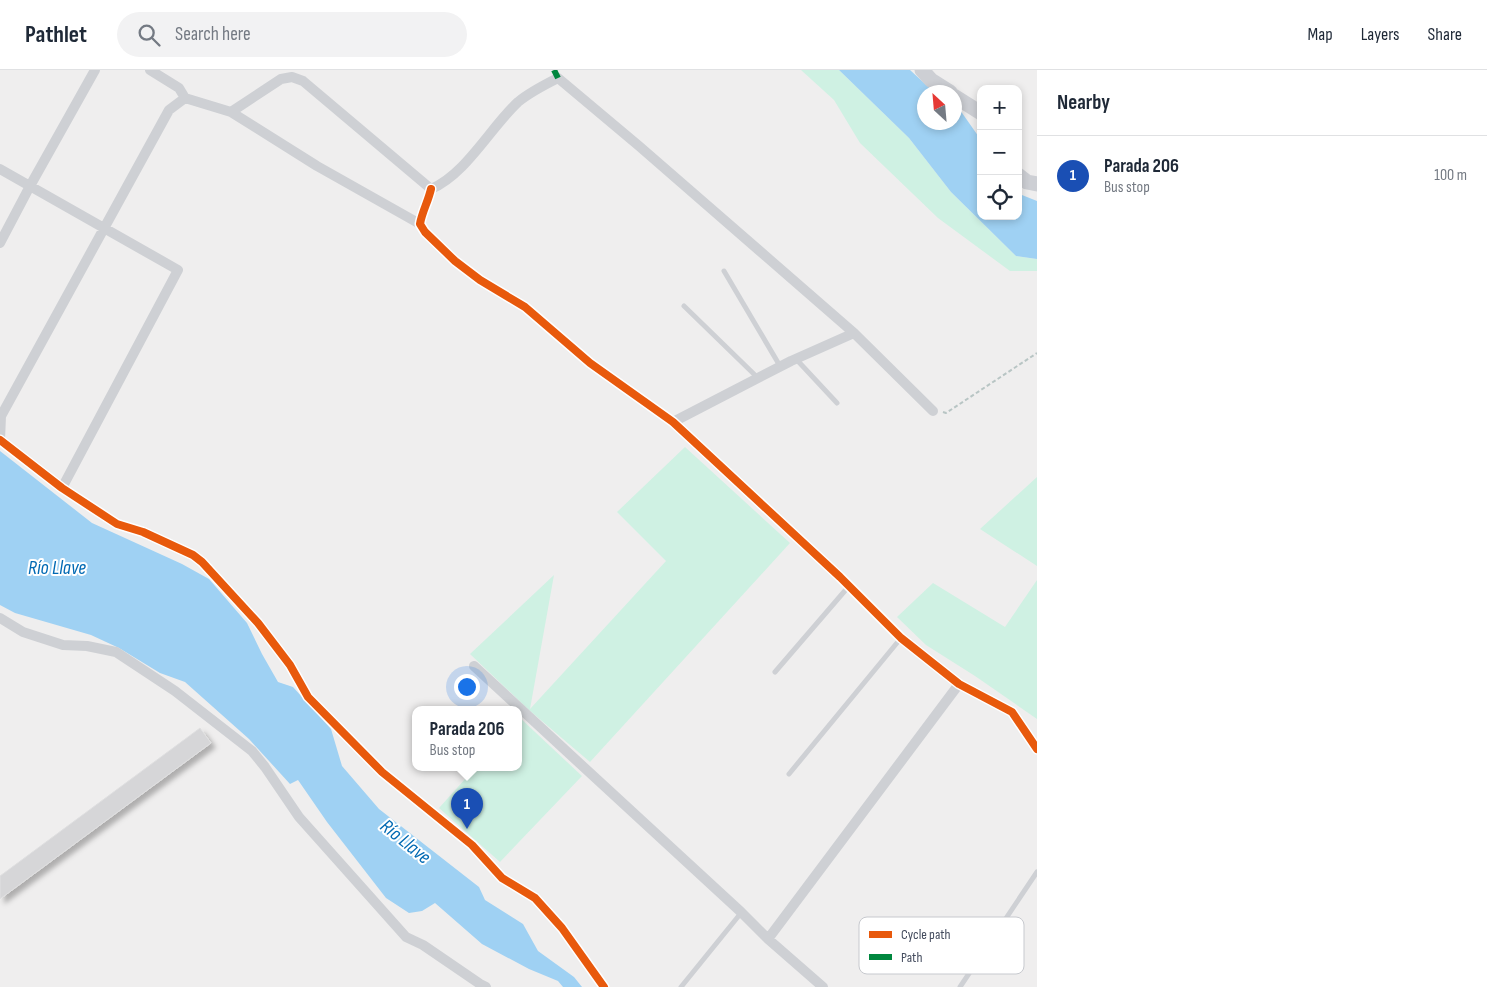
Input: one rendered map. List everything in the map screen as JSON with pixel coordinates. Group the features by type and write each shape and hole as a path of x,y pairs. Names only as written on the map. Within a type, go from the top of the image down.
{"street":[{"path":"0,243 95,70"},
{"path":"150,70 179,88 185,98 231,112 317,166 420,224 425,232 454,261 480,280 525,307 590,363 672,422 850,586 901,638 959,684 1012,712 1037,748"},
{"path":"231,112 281,79 287,70"},
{"path":"922,70 931,80 939,85"},
{"path":"281,79 292,77 303,81 431,189"},
{"path":"420,224 431,189 450,178 518,102 536,89 558,78 854,333 933,411"},
{"path":"185,98 169,110 1,416 0,440 62,488 117,524 143,532 193,555 202,562 258,623 290,665 308,697 382,772 472,845 502,878 535,898 562,928 604,987"},
{"path":"962,101 977,110"},
{"path":"0,169 178,270 62,488"},
{"path":"1022,178 1027,182 1037,184"},
{"path":"672,422 796,359 854,333"},
{"path":"0,618 23,632 63,646 87,646 116,652 175,691 252,751 299,817 406,937 423,945 486,987"},
{"path":"474,666 517,706"},
{"path":"768,939 959,684"},
{"path":"522,710 768,939 823,987"}],"lane":[{"path":"724,270 780,367"},
{"path":"684,306 758,378"},
{"path":"796,359 837,403"},
{"path":"775,672 850,586"},
{"path":"789,774 901,638"},
{"path":"1007,917 1037,872"},
{"path":"681,987 741,912"},
{"path":"960,987 969,974"}],"path":[{"path":"933,411 946,413 1037,353"}],"green space":[{"path":"801,70 839,70 909,138 951,192 977,218 977,220 979,220 1016,256 1037,259 1037,271 1010,271 938,218 860,143 834,100"},
{"path":"685,447 790,543 590,762 529,710 470,654 554,575 530,709 666,561 617,512"},
{"path":"1037,477 1037,566 980,529"},
{"path":"1037,580 1037,719 926,645 897,617 933,583 1005,627"},
{"path":"522,720 582,776 500,862 439,808 472,771 522,771"}],"water":[{"path":"839,70 910,70 926,85 917,85 917,130 962,130 962,113 977,134 977,218 951,192 909,138"},
{"path":"1022,195 1037,201 1037,259 1016,256 979,220 1022,220"},
{"name":"Río Llave","path":"0,451 92,523 182,564 209,579 247,623 278,682 293,687 331,729 342,766 379,809 479,887 485,900 523,924 538,951 574,977 582,987 563,987 558,981 529,969 482,944 435,903 422,911 409,913 386,898 327,822 298,780 290,784 249,739 185,682 160,673 119,648 91,635 15,613 0,605"}],"building":[{"path":"200,728 211,743 0,899 0,876"}],"marked path":[{"path":"554,70 558,78"}],"cycle path":[{"path":"431,189 420,224 425,232 455,261 480,280 525,307 590,363 673,422 840,577 901,638 959,684 1012,712 1037,749"},
{"path":"0,440 62,488 117,524 143,532 193,555 202,562 258,623 290,665 308,697 382,772 472,845 502,878 535,898 562,928 604,987"}],"place":[{"name":"Parada 206","path":"467,829"}]}
